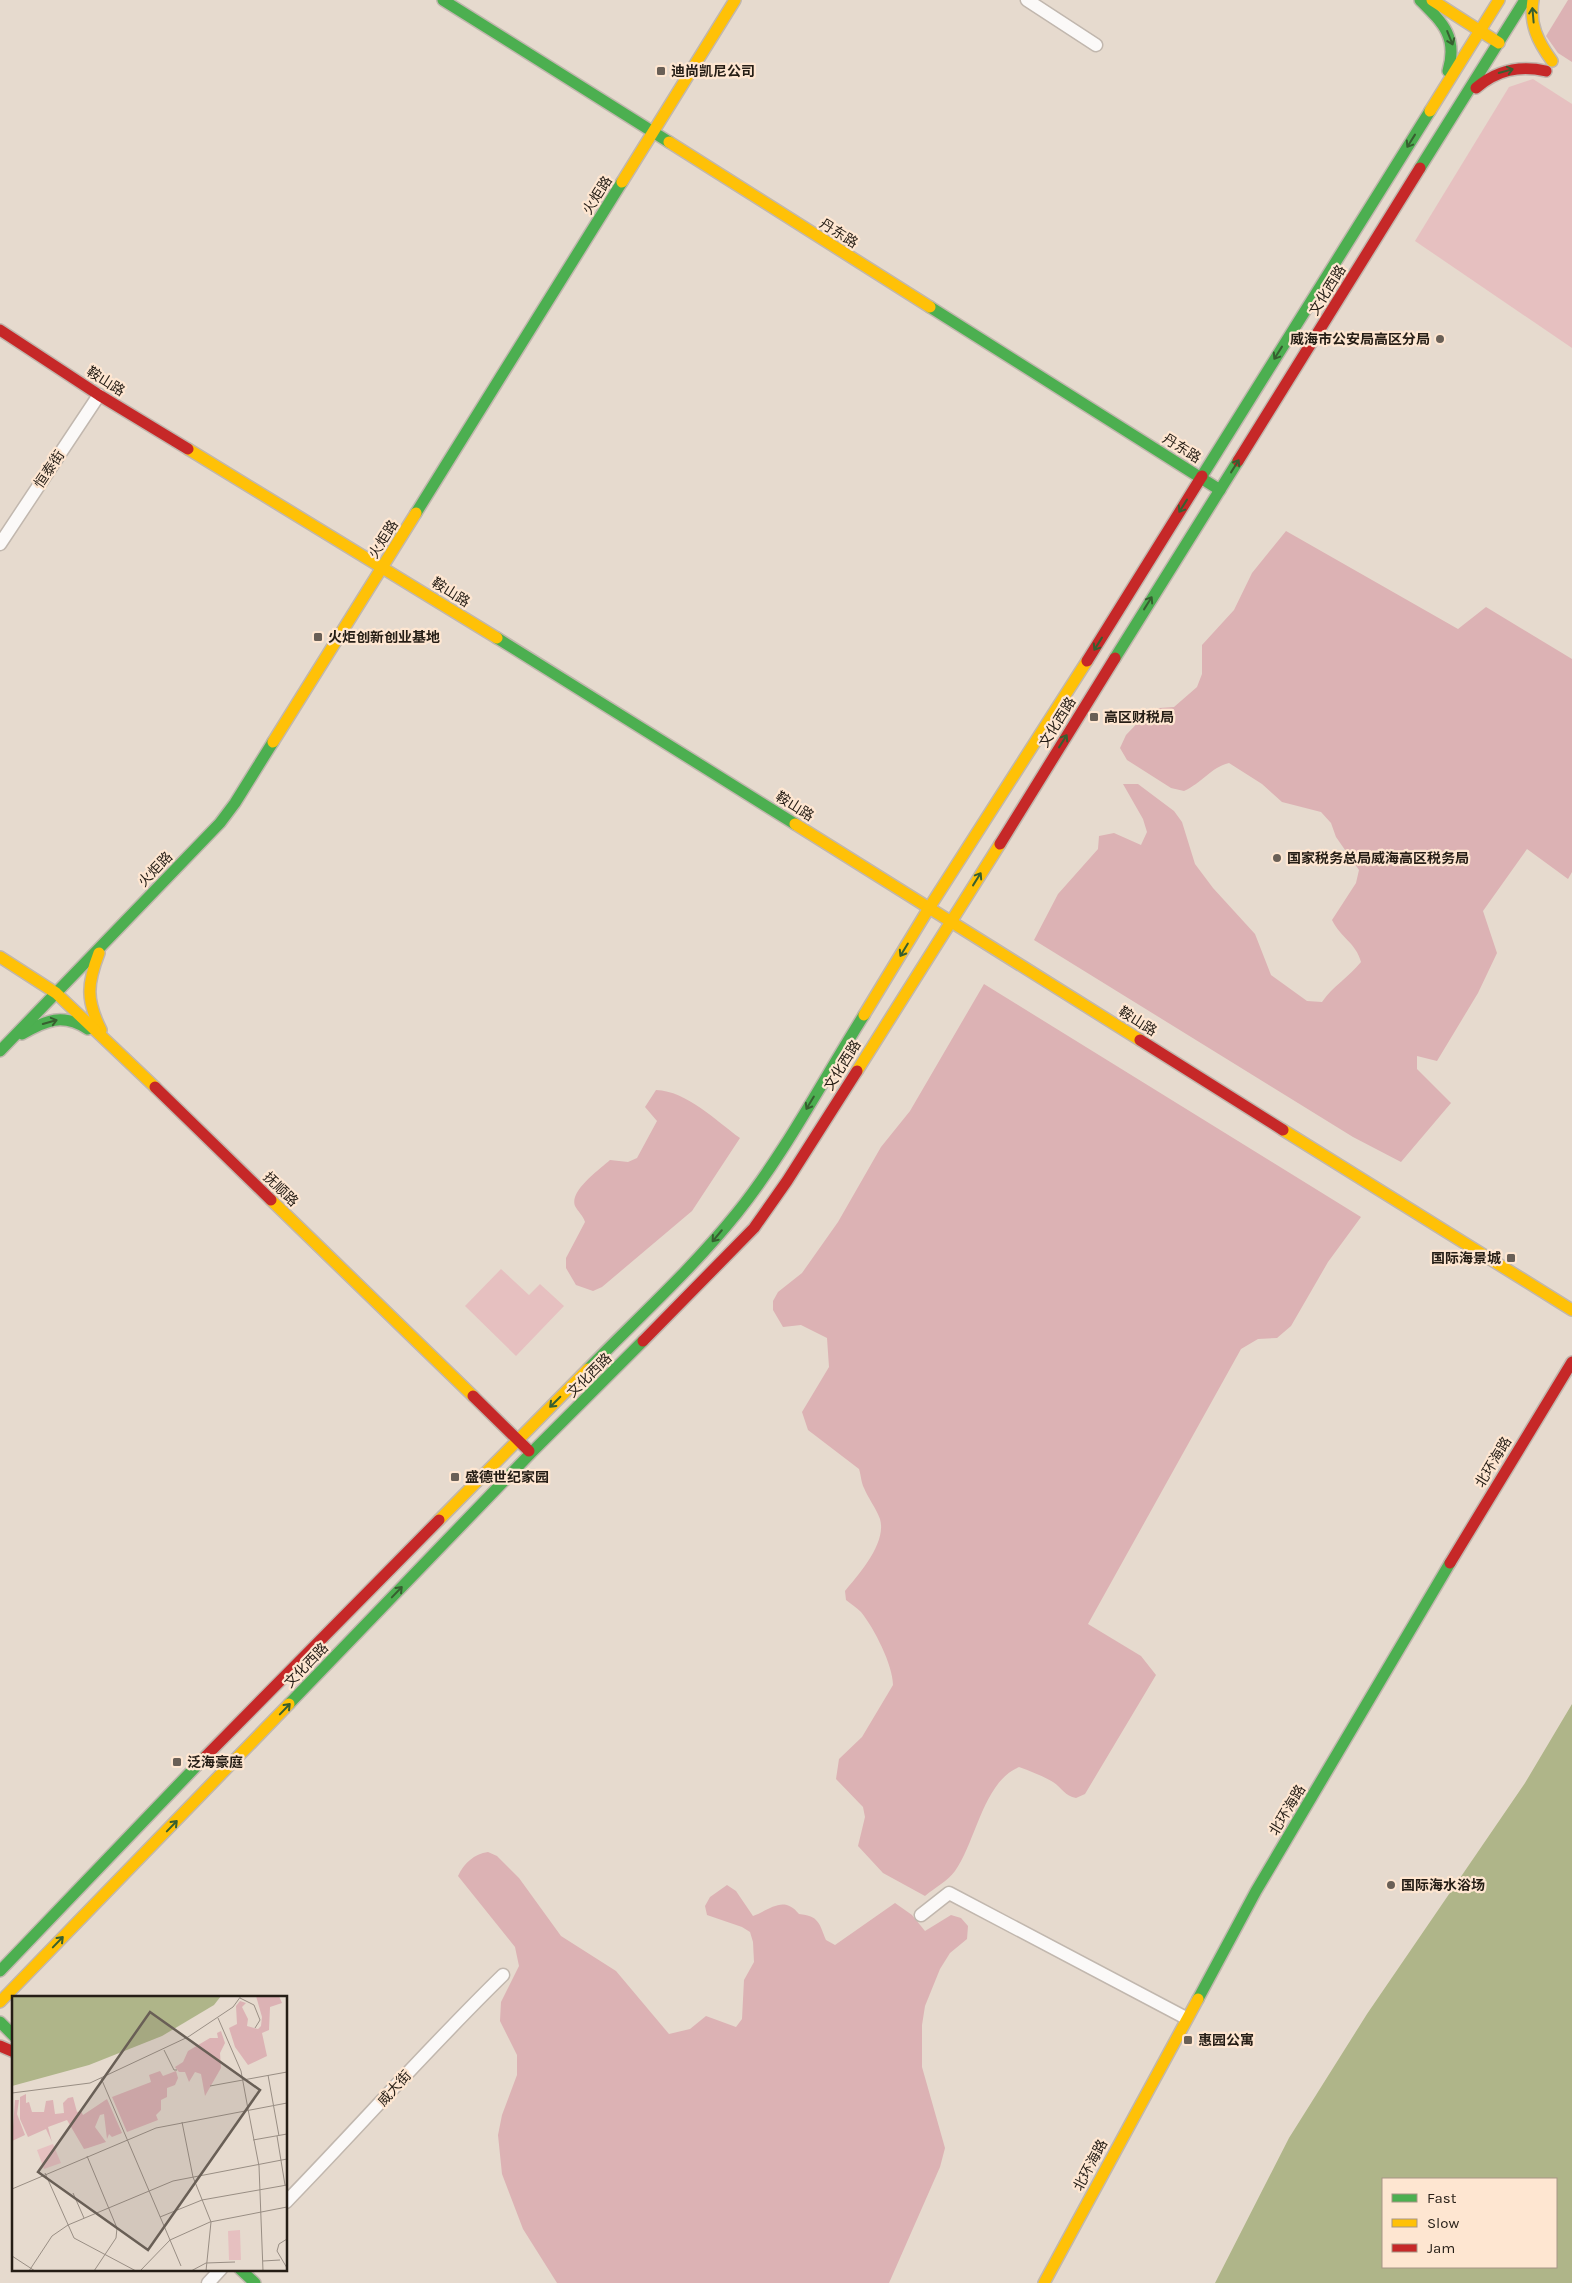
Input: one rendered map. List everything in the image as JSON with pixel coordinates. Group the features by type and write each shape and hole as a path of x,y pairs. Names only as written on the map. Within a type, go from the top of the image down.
{"main road":[{"name":"丹东路","path":"443,0 1220,490"},
{"name":"火炬路","path":"3,1047 220,823 235,803 736,0"},
{"path":"1420,0 1450,35 1453,46 1451,63 1436,99"},
{"path":"1432,0 1499,43"},
{"name":"文化西路","path":"0,1971 197,1765 706,1250 738,1212 770,1167 929,908 1074,682 1480,30 1482,17 1499,0"},
{"name":"文化西路","path":"0,2002 531,1453 719,1266 754,1228 786,1182 952,921 1525,0"},
{"path":"1456,112 1478,86 1497,73 1512,68 1549,66 1544,50 1534,30 1533,0"},
{"path":"1482,17 1506,32"},
{"name":"鞍山路","path":"0,330 99,394 383,567 952,921 1572,1310"},
{"path":"102,946 89,978 88,994 91,1010 104,1037"},
{"name":"抚顺路","path":"0,957 56,993 104,1037 531,1453"},
{"path":"3,1047 34,1027 57,1020 70,1020 104,1037"},
{"name":"北环海路","path":"1044,2283 1256,1891 1490,1496 1572,1362"},
{"path":"0,1961 24,1946"},
{"path":"17,1996 18,1989 38,1963"},
{"path":"0,2022 12,2034"},
{"path":"0,2034 12,2044"},
{"path":"0,2046 12,2051"},
{"path":"241,2270 255,2283"},
{"path":"255,2270 268,2283"}],"street":[{"path":"1027,0 1096,45"},
{"name":"恒泰街","path":"0,544 99,394"},
{"path":"922,1915 949,1893 1186,2018"},
{"name":"威大街","path":"288,2200 361,2124 436,2041 503,1974"},
{"path":"208,2283 220,2270"}],"shaded area":[{"path":"1568,0 1572,0 1572,62 1558,53 1546,36"},
{"path":"1533,79 1572,104 1572,348 1415,241 1509,87"},
{"path":"1286,531 1458,629 1486,607 1572,659 1572,872 1568,879 1527,849 1483,911 1497,953 1478,993 1437,1061 1417,1056 1417,1069 1451,1103 1401,1162 1353,1137 1034,940 1058,894 1098,849 1099,836 1114,833 1141,845 1147,832 1143,819 1123,784 1138,784 1174,811 1182,822 1195,864 1213,888 1255,934 1271,975 1307,1001 1322,1002 1361,962 1356,950 1332,920 1356,883 1359,870 1336,837 1331,823 1321,812 1282,802 1262,784 1229,763 1216,768 1184,791 1171,788 1127,760 1120,748 1126,735 1146,714 1159,708 1174,707 1197,687 1202,674 1202,645 1234,610 1252,573"},
{"path":"984,984 1361,1217 1328,1262 1291,1326 1277,1338 1258,1339 1241,1349 1088,1624 1141,1656 1156,1675 1085,1794 1076,1798 1072,1797 1049,1780 1019,1767 997,1785 988,1799 969,1845 955,1871 925,1896 883,1873 858,1846 865,1817 863,1807 836,1779 839,1759 862,1737 893,1685 890,1667 877,1637 861,1612 846,1600 845,1591 876,1548 881,1528 880,1519 863,1486 859,1469 808,1430 802,1412 829,1367 827,1338 801,1325 783,1327 773,1310 773,1301 778,1292 802,1273 838,1222 881,1147 910,1111"},
{"path":"656,1090 668,1092 690,1101 740,1138 692,1211 602,1287 593,1291 576,1285 566,1268 566,1258 585,1222 575,1206 574,1200 586,1181 610,1160 628,1162 637,1158 657,1121 645,1107"},
{"path":"501,1269 529,1295 540,1284 564,1306 516,1356 465,1306"},
{"path":"1572,1704 1572,2283 1215,2283 1289,2138 1367,2014 1525,1783"},
{"path":"488,1852 497,1856 519,1878 561,1936 616,1971 669,2034 690,2029 706,2016 736,2027 742,2019 744,1980 754,1962 753,1942 750,1932 742,1927 707,1915 705,1906 710,1897 727,1885 736,1891 753,1916 777,1905 788,1905 799,1914 806,1915 817,1921 826,1940 835,1945 895,1903 912,1915 925,1931 951,1915 961,1918 968,1926 967,1939 950,1953 940,1969 925,2006 922,2025 922,2067 945,2148 940,2167 889,2283 557,2283 523,2229 502,2174 498,2135 502,2115 517,2075 517,2055 500,2021 501,2002 519,1966 515,1947 458,1876 470,1860"}],"traffic: fast":[{"path":"443,0 669,142"},
{"path":"1420,0 1442,24 1450,40 1451,59 1448,71"},
{"path":"1420,168 1525,0"},
{"path":"1202,476 1430,111"},
{"path":"416,513 622,182"},
{"path":"930,307 1220,490"},
{"path":"1115,658 1238,461"},
{"path":"497,638 795,824"},
{"path":"0,1051 220,823 235,803 273,742"},
{"path":"588,1369 683,1274 720,1234 755,1190 864,1015"},
{"path":"22,1034 39,1025 55,1020 71,1021 88,1029"},
{"path":"289,1704 531,1453 643,1341"},
{"path":"1198,1999 1256,1891 1450,1563"},
{"path":"0,1971 206,1756"},
{"path":"0,2022 12,2034"},
{"path":"241,2270 255,2283"}],"traffic: slow":[{"path":"622,182 735,0"},
{"path":"1432,0 1499,43"},
{"path":"1430,111 1499,0"},
{"path":"1533,0 1532,17 1536,32 1552,61"},
{"path":"669,142 930,307"},
{"path":"188,449 497,638"},
{"path":"273,742 416,513"},
{"path":"864,1015 929,908 1087,661"},
{"path":"795,824 1140,1040"},
{"path":"857,1071 1000,844"},
{"path":"99,953 92,974 90,992 93,1010 101,1030"},
{"path":"0,957 56,993 155,1087"},
{"path":"1283,1130 1572,1310"},
{"path":"271,1200 473,1396"},
{"path":"439,1520 588,1369"},
{"path":"0,2002 289,1704"},
{"path":"1044,2283 1198,1999"}],"traffic: jam":[{"path":"1476,88 1492,77 1509,70 1536,69 1546,71"},
{"path":"1238,461 1420,168"},
{"path":"0,330 99,395 188,449"},
{"path":"1087,661 1202,476"},
{"path":"1000,844 1115,658"},
{"path":"1140,1040 1283,1130"},
{"path":"643,1341 754,1228 787,1181 857,1071"},
{"path":"155,1087 271,1200"},
{"path":"1450,1563 1572,1362"},
{"path":"473,1396 529,1451"},
{"path":"206,1756 439,1520"},
{"path":"0,2046 12,2051"}],"place":[{"name":"迪尚凯尼公司","path":"661,71"},
{"name":"威海市公安局高区分局","path":"1440,339"},
{"name":"火炬创新创业基地","path":"318,637"},
{"name":"高区财税局","path":"1094,717"},
{"name":"国家税务总局威海高区税务局","path":"1277,858"},
{"name":"国际海景城","path":"1511,1258"},
{"name":"盛德世纪家园","path":"455,1477"},
{"name":"泛海豪庭","path":"177,1762"},
{"name":"国际海水浴场","path":"1391,1885"},
{"name":"惠园公寓","path":"1188,2040"}]}
